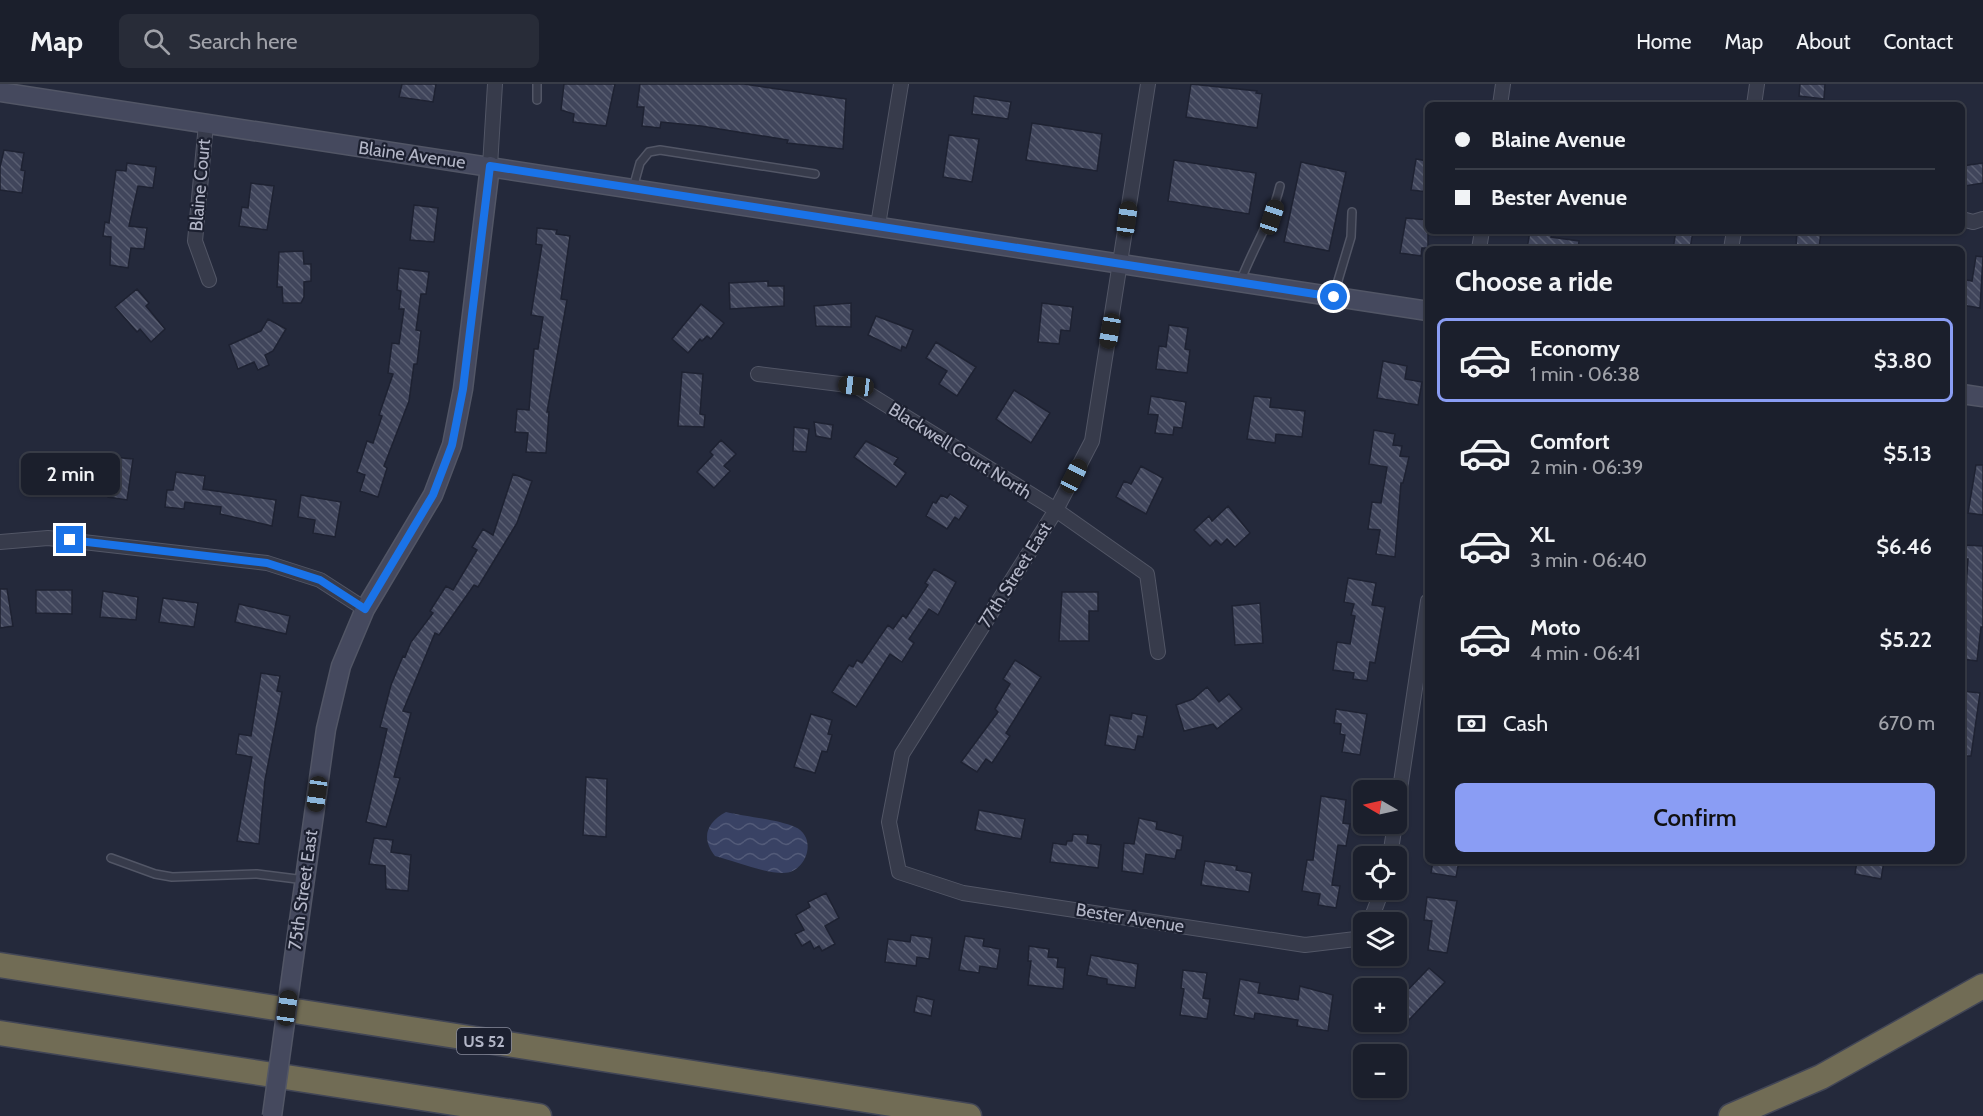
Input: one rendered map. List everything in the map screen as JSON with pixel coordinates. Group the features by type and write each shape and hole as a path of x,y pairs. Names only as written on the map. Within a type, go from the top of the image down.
{"highway":[{"name":"US 52","path":"0,965 969,1116"},
{"path":"1731,1116 1821,1077 1983,986"},
{"path":"0,1033 539,1116"}],"street":[{"name":"75th Street East","path":"272,1116 326,729 341,666 365,609 433,495 452,445 463,389 490,166 495,84"},
{"path":"878,225 901,84"},
{"name":"77th Street East","path":"899,872 889,822 902,754 1056,510 1092,441 1148,84"},
{"path":"1500,102 1503,84"},
{"path":"1754,102 1757,84"},
{"name":"Blaine Avenue","path":"0,92 1425,311"},
{"name":"Blaine Court","path":"206,124 195,241 209,280"},
{"path":"1965,220 1974,222 1983,219"},
{"name":"Blackwell Court North","path":"758,374 856,386 1056,510 1147,574 1158,651"},
{"path":"1965,394 1983,396"},
{"path":"0,542 48,538 267,563 320,580 365,609"},
{"path":"1401,780 1425,621"},
{"name":"Bester Avenue","path":"899,872 963,893 1305,945 1353,939"}],"lane":[{"path":"537,84 537,100"},
{"path":"632,188 640,163 649,152 660,150 814,174"},
{"path":"1240,283 1251,255 1272,217 1280,186"},
{"path":"1334,297 1351,237 1352,212"},
{"path":"111,858 155,874 172,876 257,874 305,880"}],"water":[{"path":"726,812 795,827 802,832 808,846 803,861 798,867 783,873 758,869 715,856 708,843 708,831 714,821"}],"building":[{"path":"402,84 436,84 433,102 399,97"},
{"path":"564,84 615,84 606,126 573,122 574,114 561,110"},
{"path":"640,84 744,84 846,99 843,149 787,143 788,140 701,126 661,122 660,128 642,126 644,107 637,107"},
{"path":"1191,84 1257,91 1256,93 1262,94 1257,128 1186,117"},
{"path":"1800,84 1825,84 1824,99 1799,96"},
{"path":"974,96 1011,102 1008,119 972,114"},
{"path":"1032,123 1102,134 1097,171 1026,160"},
{"path":"949,135 979,139 972,182 943,177"},
{"path":"4,150 24,153 21,170 25,171 22,193 0,190 0,167"},
{"path":"1416,159 1425,160 1425,192 1411,190"},
{"path":"1174,160 1256,173 1249,214 1168,201"},
{"path":"1301,162 1346,172 1329,251 1284,242"},
{"path":"127,163 156,167 153,188 138,186 129,226 147,228 144,249 131,248 128,268 110,265 111,237 103,236 105,222 109,223 116,170 126,171"},
{"path":"1983,163 1983,183 1965,186 1965,166"},
{"path":"251,183 274,186 267,230 239,226 242,207 248,208"},
{"path":"414,205 438,208 434,242 410,240"},
{"path":"1406,218 1425,220 1428,246 1422,248 1421,256 1400,253"},
{"path":"537,228 557,230 556,234 570,236 561,299 567,300 547,412 549,412 546,453 526,452 528,433 515,432 517,409 529,410 534,349 538,349 543,317 531,315 542,245 536,244"},
{"path":"1530,234 1552,234 1551,237 1579,241 1578,246 1528,246"},
{"path":"1676,234 1692,234 1690,246 1674,246"},
{"path":"1797,234 1821,234 1819,246 1796,246"},
{"path":"303,251 304,264 311,264 311,281 304,282 304,297 301,303 283,303 282,287 277,287 279,252"},
{"path":"1976,256 1983,257 1980,308 1965,306 1965,280 1972,281"},
{"path":"399,268 429,272 426,294 421,294 416,330 421,331 409,401 384,466 387,468 378,497 360,491 365,475 357,472 367,441 373,443 382,416 379,415 393,374 388,373 392,343 399,344 404,309 399,309 401,291 397,290"},
{"path":"768,281 768,286 784,286 784,306 730,309 729,283"},
{"path":"137,289 149,303 146,306 165,329 151,342 140,329 137,332 115,307"},
{"path":"851,303 851,327 816,326 814,306"},
{"path":"1042,303 1073,307 1070,331 1061,330 1059,344 1038,342"},
{"path":"701,304 724,323 711,339 707,336 702,341 700,339 688,353 672,339"},
{"path":"876,316 913,330 906,348 902,346 901,351 868,335"},
{"path":"268,319 286,329 273,351 265,355 269,365 258,370 254,362 238,369 229,345 261,331"},
{"path":"1169,325 1188,328 1185,349 1190,350 1187,373 1156,369 1159,346 1166,347"},
{"path":"936,342 976,367 957,396 939,384 947,371 926,358"},
{"path":"1383,361 1407,366 1405,379 1422,382 1418,405 1377,398"},
{"path":"682,372 703,374 700,414 705,415 704,427 678,426"},
{"path":"1014,390 1050,413 1031,443 996,419"},
{"path":"1151,396 1186,402 1182,428 1174,427 1173,435 1155,433 1158,415 1148,414"},
{"path":"1254,396 1271,398 1270,407 1305,411 1302,437 1276,434 1275,443 1247,439"},
{"path":"814,422 833,425 831,439 816,436"},
{"path":"794,427 809,429 806,452 793,451"},
{"path":"1374,430 1395,434 1393,445 1402,446 1400,456 1409,457 1403,483 1401,483 1395,557 1376,554 1380,530 1368,529 1372,502 1381,503 1387,467 1369,464"},
{"path":"721,440 736,454 724,466 730,471 714,488 697,472 713,455 710,452"},
{"path":"866,441 898,458 894,464 906,473 896,487 854,457"},
{"path":"113,457 133,459 127,500 108,497"},
{"path":"1976,465 1983,465 1983,515 1968,513"},
{"path":"1141,466 1163,478 1146,514 1116,497 1124,481 1131,484"},
{"path":"40,468 88,469 88,495 39,494"},
{"path":"176,472 205,476 203,489 276,500 272,526 220,514 221,507 185,502 184,509 165,507 167,490 173,490"},
{"path":"513,474 532,481 517,523 478,587 474,585 439,635 435,633 403,711 411,713 394,777 400,778 386,827 366,822 387,729 380,727 391,685 403,656 405,657 411,642 433,613 430,611 446,586 453,590 477,550 472,547 483,529 493,535"},
{"path":"950,494 968,506 959,520 955,517 947,529 926,516 933,502 936,503 941,495 947,498"},
{"path":"301,495 341,502 335,537 313,533 315,520 298,517"},
{"path":"1228,506 1250,533 1235,547 1227,539 1221,545 1216,540 1210,546 1194,530 1209,516 1212,521"},
{"path":"1965,545 1983,546 1983,627 1981,627 1977,661 1965,659 1965,587 1968,559 1965,559"},
{"path":"934,569 956,582 938,615 929,609 909,639 914,643 902,662 890,654 856,707 832,692 849,665 853,667 857,660 862,663 888,625 893,629 903,615 906,618 928,585 925,583"},
{"path":"1348,578 1376,583 1372,605 1385,607 1375,663 1370,662 1367,681 1353,679 1354,673 1333,670 1337,642 1350,644 1355,616 1351,615 1354,604 1344,602"},
{"path":"0,589 7,589 13,626 0,628"},
{"path":"36,590 72,590 72,614 36,613"},
{"path":"103,591 138,597 136,620 100,617"},
{"path":"1062,592 1098,592 1098,611 1089,611 1089,641 1059,641"},
{"path":"163,598 198,603 194,627 159,622"},
{"path":"1260,603 1263,643 1235,645 1232,606"},
{"path":"239,604 290,616 286,634 235,622"},
{"path":"1015,660 1041,677 1006,733 1010,736 992,763 986,759 977,772 961,762 998,712 995,709 1010,684 1003,679"},
{"path":"261,673 280,676 277,691 282,692 265,780 259,844 237,841 252,757 236,754 239,734 251,736"},
{"path":"1207,687 1219,702 1229,694 1242,709 1217,729 1213,724 1184,731 1176,705 1193,699"},
{"path":"1965,691 1980,693 1971,756 1965,756"},
{"path":"1336,709 1367,714 1360,755 1342,752 1345,735 1340,734 1341,724 1334,723"},
{"path":"1132,713 1147,716 1143,737 1138,736 1135,750 1105,745 1110,715 1131,719"},
{"path":"811,714 832,720 828,734 832,735 827,752 822,751 815,773 794,767"},
{"path":"586,777 607,779 606,837 583,835"},
{"path":"1321,796 1346,800 1343,823 1350,824 1346,846 1338,845 1332,885 1340,886 1336,908 1318,905 1320,894 1302,891 1307,860 1313,860"},
{"path":"979,810 1025,819 1021,839 975,830"},
{"path":"1139,818 1157,822 1156,829 1183,836 1181,850 1177,850 1175,859 1146,854 1143,874 1122,871 1124,843 1134,844"},
{"path":"1073,834 1088,835 1087,843 1101,845 1098,868 1050,862 1053,843 1066,845 1067,841 1072,841"},
{"path":"374,838 393,840 391,852 411,855 408,891 386,889 385,866 369,864"},
{"path":"1205,861 1237,866 1236,870 1252,873 1249,892 1201,885"},
{"path":"1432,864 1458,864 1456,877 1431,873"},
{"path":"1857,864 1884,864 1881,879 1855,874"},
{"path":"826,893 839,918 825,926 835,944 822,951 819,946 814,949 810,941 802,946 795,934 804,930 796,915 810,907 808,902"},
{"path":"1427,897 1457,901 1447,953 1428,950 1432,921 1424,920"},
{"path":"911,935 932,938 929,959 917,957 916,966 885,962 888,939 910,942"},
{"path":"965,936 984,939 983,946 1000,949 997,969 980,966 979,973 959,970"},
{"path":"1029,946 1049,949 1048,957 1058,958 1057,967 1065,968 1063,989 1028,985 1031,961 1028,961"},
{"path":"1091,955 1138,964 1135,988 1107,984 1107,979 1087,975"},
{"path":"1429,968 1445,982 1407,1022 1407,991"},
{"path":"1183,970 1207,973 1203,998 1210,999 1207,1019 1180,1015 1184,989 1181,988"},
{"path":"1240,979 1260,983 1258,993 1298,1000 1300,986 1333,995 1328,1031 1297,1026 1298,1020 1255,1013 1254,1019 1234,1015"},
{"path":"917,996 934,1000 931,1016 914,1012"}],"route":[{"path":"70,540 267,563 320,580 365,609 410,538 433,495 452,445 463,389 490,166 1334,297"}]}
